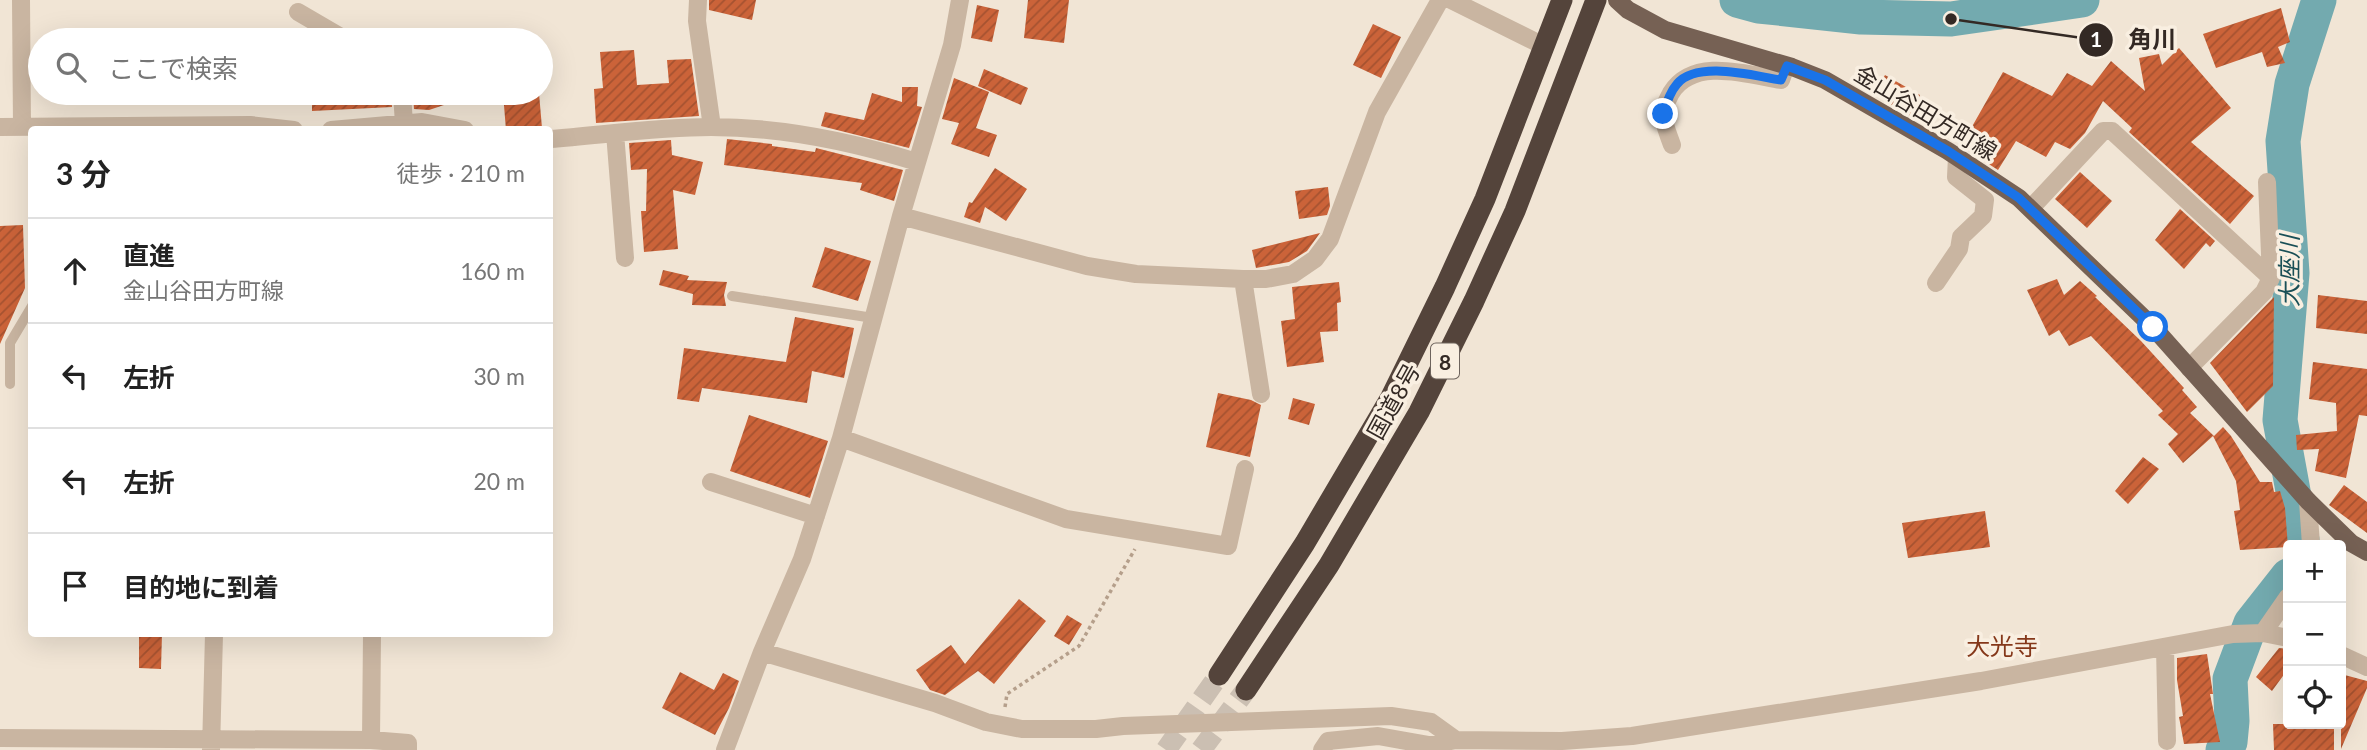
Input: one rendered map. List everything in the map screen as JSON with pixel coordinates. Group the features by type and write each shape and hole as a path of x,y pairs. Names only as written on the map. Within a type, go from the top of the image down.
{"highway":[{"name":"国道8号","path":"1219,675 1305,543 1391,397 1485,199 1562,0"},
{"name":"国道8号","path":"1246,690 1328,565 1419,412 1515,211 1595,3"}],"main road":[{"name":"金山谷田方町線","path":"1617,0 1665,30 1825,80 1957,157 2019,198 2153,327 2308,501 2351,542 2367,552"}],"street":[{"path":"21,0 22,127"},
{"path":"698,0 697,21 712,127"},
{"path":"724,750 802,559 841,438 901,216 952,46 960,0"},
{"path":"901,216 1087,266 1136,274 1243,279 1266,279 1293,274 1315,259 1330,239 1377,112 1440,0"},
{"path":"1451,0 1544,46"},
{"path":"298,12 325,28"},
{"path":"1672,145 1663,114 1678,82 1691,75 1712,70 1781,80 1787,66"},
{"path":"403,105 404,124"},
{"path":"388,126 422,122 444,126"},
{"path":"0,127 28,127"},
{"path":"553,139 712,127 798,133 863,145 917,162"},
{"path":"2031,208 2103,131 2112,131 2271,278"},
{"path":"615,133 625,258"},
{"path":"1936,283 1959,249 1961,237 1983,216 1986,207 1985,200 1955,177 1957,157"},
{"path":"2189,368 2264,292 2271,278 2267,182"},
{"path":"1243,279 1261,394"},
{"path":"841,438 1066,519 1228,546 1245,469"},
{"path":"711,482 816,516"},
{"path":"2308,501 2311,540"},
{"path":"2263,633 2284,603"},
{"path":"1322,750 1328,741 1378,736 1429,745 1456,740 1494,746 1562,741 1631,743 2233,634 2263,633 2283,637"},
{"path":"211,745 214,637"},
{"path":"371,740 372,637"},
{"path":"2165,647 2167,741"},
{"path":"762,652 986,722 1022,729 1096,729 1391,716 1431,722 1456,740"},
{"path":"2346,657 2367,667"},
{"path":"0,738 211,745 371,740 408,743 408,750"}],"lane":[{"path":"732,296 873,318"},
{"path":"10,384 10,343 28,313"}],"path":[{"path":"1003,725 1007,694 1079,646 1145,532"}],"building":[{"path":"709,0 756,0 752,20 709,10"},
{"path":"1028,0 1069,0 1064,43 1024,38"},
{"path":"977,5 999,10 992,42 971,38"},
{"path":"2281,8 2290,42 2278,47 2285,63 2267,67 2262,52 2216,68 2203,34"},
{"path":"1373,24 1401,37 1381,78 1353,65"},
{"path":"2179,48 2231,108 2191,142 2254,196 2230,224 2129,132 2132,128 2103,101 2085,133 2070,149 2055,142 2046,157 2016,141 1998,170 1961,146 2003,72 2052,96 2067,73 2092,86 2111,61 2145,91 2139,58 2159,54 2162,65"},
{"path":"634,50 637,85 669,83 667,60 691,59 699,116 596,123 594,89 603,88 600,52"},
{"path":"984,69 1028,88 1021,105 978,86"},
{"path":"1885,75 1920,95 1910,116 1874,94"},
{"path":"954,78 989,92 976,128 997,135 989,157 951,144 959,123 942,119"},
{"path":"902,87 918,87 917,106 922,107 909,148 821,126 825,112 864,120 872,93 902,102"},
{"path":"312,105 392,107 312,111"},
{"path":"414,105 444,105 429,110 414,109"},
{"path":"504,105 540,105 542,126 506,126"},
{"path":"727,139 815,152 816,148 903,170 894,201 860,190 862,183 724,165"},
{"path":"671,140 672,155 703,162 695,195 673,190 678,249 644,252 641,211 646,211 647,169 631,170 629,143"},
{"path":"995,168 1027,189 1006,221 985,207 980,223 964,217 969,202 972,203"},
{"path":"2080,172 2112,201 2087,228 2055,199"},
{"path":"1328,187 1330,206 1327,215 1299,219 1295,191"},
{"path":"2180,209 2215,241 2210,247 2206,243 2184,269 2155,240"},
{"path":"23,225 25,288 0,344 0,226"},
{"path":"1320,233 1307,251 1289,262 1256,268 1252,250"},
{"path":"825,247 871,261 858,301 812,287"},
{"path":"663,270 689,276 687,280 727,282 724,295 726,306 692,305 693,294 659,285"},
{"path":"2057,279 2064,295 2080,281 2097,296 2095,297 2141,341 2184,388 2182,390 2197,407 2190,413 2214,436 2223,427 2260,482 2272,482 2274,492 2280,491 2285,508 2287,540 2283,540 2283,547 2240,550 2234,511 2240,510 2236,481 2213,436 2183,463 2168,444 2178,434 2158,415 2163,411 2091,336 2069,346 2059,330 2049,336 2027,290"},
{"path":"1339,282 1341,302 1337,303 1338,331 1320,332 1324,362 1287,367 1281,321 1295,319 1292,287"},
{"path":"2318,295 2367,301 2367,334 2316,328"},
{"path":"2274,297 2273,386 2247,412 2210,363"},
{"path":"795,317 854,328 844,378 812,371 807,403 702,388 699,402 677,399 684,348 786,362"},
{"path":"2313,362 2367,369 2367,416 2359,415 2346,478 2315,471 2319,449 2297,450 2296,435 2337,431 2336,403 2309,399"},
{"path":"1218,393 1251,400 1261,405 1250,457 1206,447"},
{"path":"1293,398 1315,404 1309,425 1288,419"},
{"path":"749,415 828,441 810,498 730,471"},
{"path":"2143,457 2159,469 2128,504 2115,491"},
{"path":"2344,485 2367,502 2367,533 2329,505"},
{"path":"1985,511 1990,547 1908,558 1902,523"},
{"path":"1019,599 1046,621 994,684 978,671 945,695 930,690 916,670 951,645 965,664"},
{"path":"1067,615 1082,624 1069,645 1054,636"},
{"path":"139,637 162,637 161,669 139,668"},
{"path":"2279,648 2283,648 2283,676 2272,691 2256,677"},
{"path":"2207,654 2213,694 2210,694 2220,742 2184,744 2179,717 2183,716 2177,680 2177,658"},
{"path":"680,672 714,690 723,673 739,681 715,735 662,708"},
{"path":"2346,675 2367,681 2367,688 2341,749 2341,729 2346,729"},
{"path":"2273,724 2283,724 2283,729 2334,729 2334,750 2274,750"}],"waterway":[{"path":"1737,0 1759,6 1861,17 1951,19 2082,0"},
{"path":"1809,0 1817,13"},
{"name":"大座川","path":"2302,540 2280,420 2292,273 2283,141 2292,84 2319,0"},
{"name":"大座川","path":"2223,750 2230,742 2230,679 2251,623 2283,582"}],"tunnel":[{"path":"1166,750 1219,675"},
{"path":"1201,750 1246,690"}],"place":[{"name":"角川","path":"1951,19"}],"district":[{"name":"大光寺","path":"2002,645"}],"route":[{"path":"1663,114 1678,82 1691,75 1712,70 1781,80 1787,66 1825,80 1948,151 2019,198 2153,327"}]}
